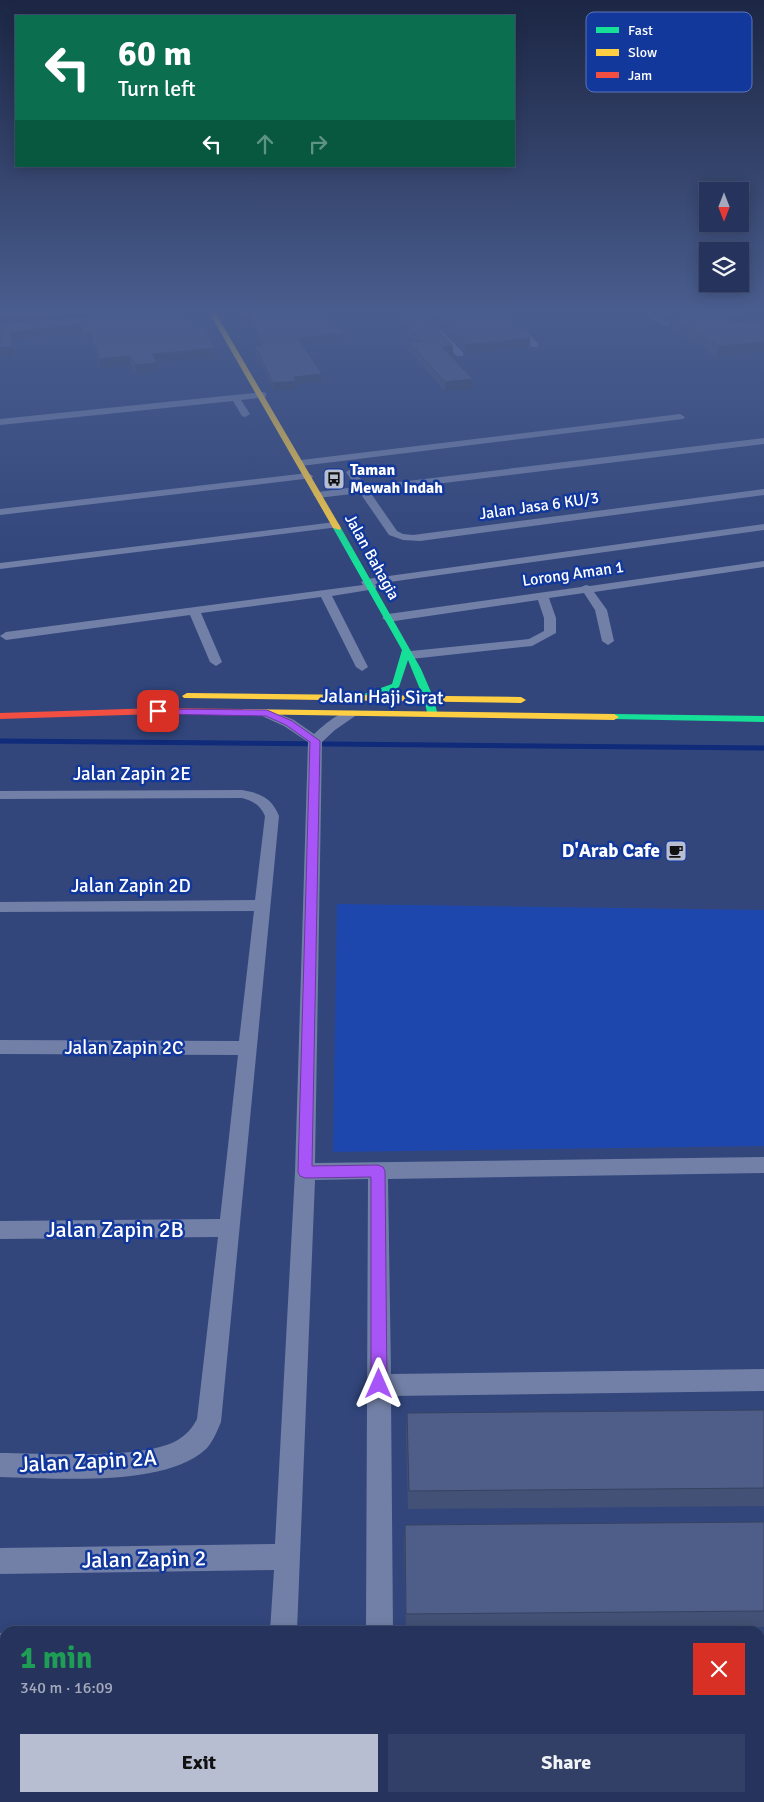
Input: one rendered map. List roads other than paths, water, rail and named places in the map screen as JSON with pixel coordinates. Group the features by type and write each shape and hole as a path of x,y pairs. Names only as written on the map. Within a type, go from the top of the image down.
{"street":[{"path":"0,422 235,398"},
{"path":"236,398 245,414"},
{"name":"Jalan Bahagia","path":"265,398 408,653 431,698 432,716"},
{"path":"300,463 680,417"},
{"path":"318,495 764,441"},
{"name":"Jalan Jasa 6 KU/3","path":"351,472 393,533 397,536 420,538 764,492"},
{"path":"0,512 308,476"},
{"path":"0,566 335,525"},
{"path":"6,636 325,594 369,585 764,527"},
{"name":"Lorong Aman 1","path":"388,618 586,588 764,564"},
{"path":"586,588 601,610 608,641"},
{"path":"325,594 362,667"},
{"path":"408,653 532,642 550,633 550,618 542,595"},
{"path":"194,611 216,662"},
{"path":"408,653 430,673"},
{"path":"352,696 382,692 396,685 408,653"},
{"path":"453,688 491,700"},
{"name":"Jalan Haji Sirat","path":"177,696 352,696 530,700"},
{"name":"Jalan Haji Sirat","path":"0,716 158,711 764,719"},
{"path":"267,713 296,728 315,741"},
{"path":"284,1626 305,1172 315,741 330,727 350,714"},
{"name":"Jalan Zapin 2E","path":"0,795 242,794 263,800"},
{"name":"Jalan Zapin 2A","path":"0,1465 154,1462 176,1455 198,1441 209,1422 272,816 269,807 263,800"},
{"name":"Jalan Zapin 2D","path":"0,907 263,905"},
{"name":"Jalan Zapin 2C","path":"0,1047 248,1048"},
{"path":"305,1172 764,1165"},
{"path":"378,1171 380,1626"},
{"name":"Jalan Zapin 2B","path":"0,1230 230,1228"},
{"path":"379,1384 764,1380"},
{"name":"Jalan Zapin 2","path":"0,1560 288,1557"}],"waterway":[{"path":"0,741 764,748"}],"place":[{"name":"Taman Mewah Indah","path":"334,479"},
{"name":"D'Arab Cafe","path":"676,851"}]}
